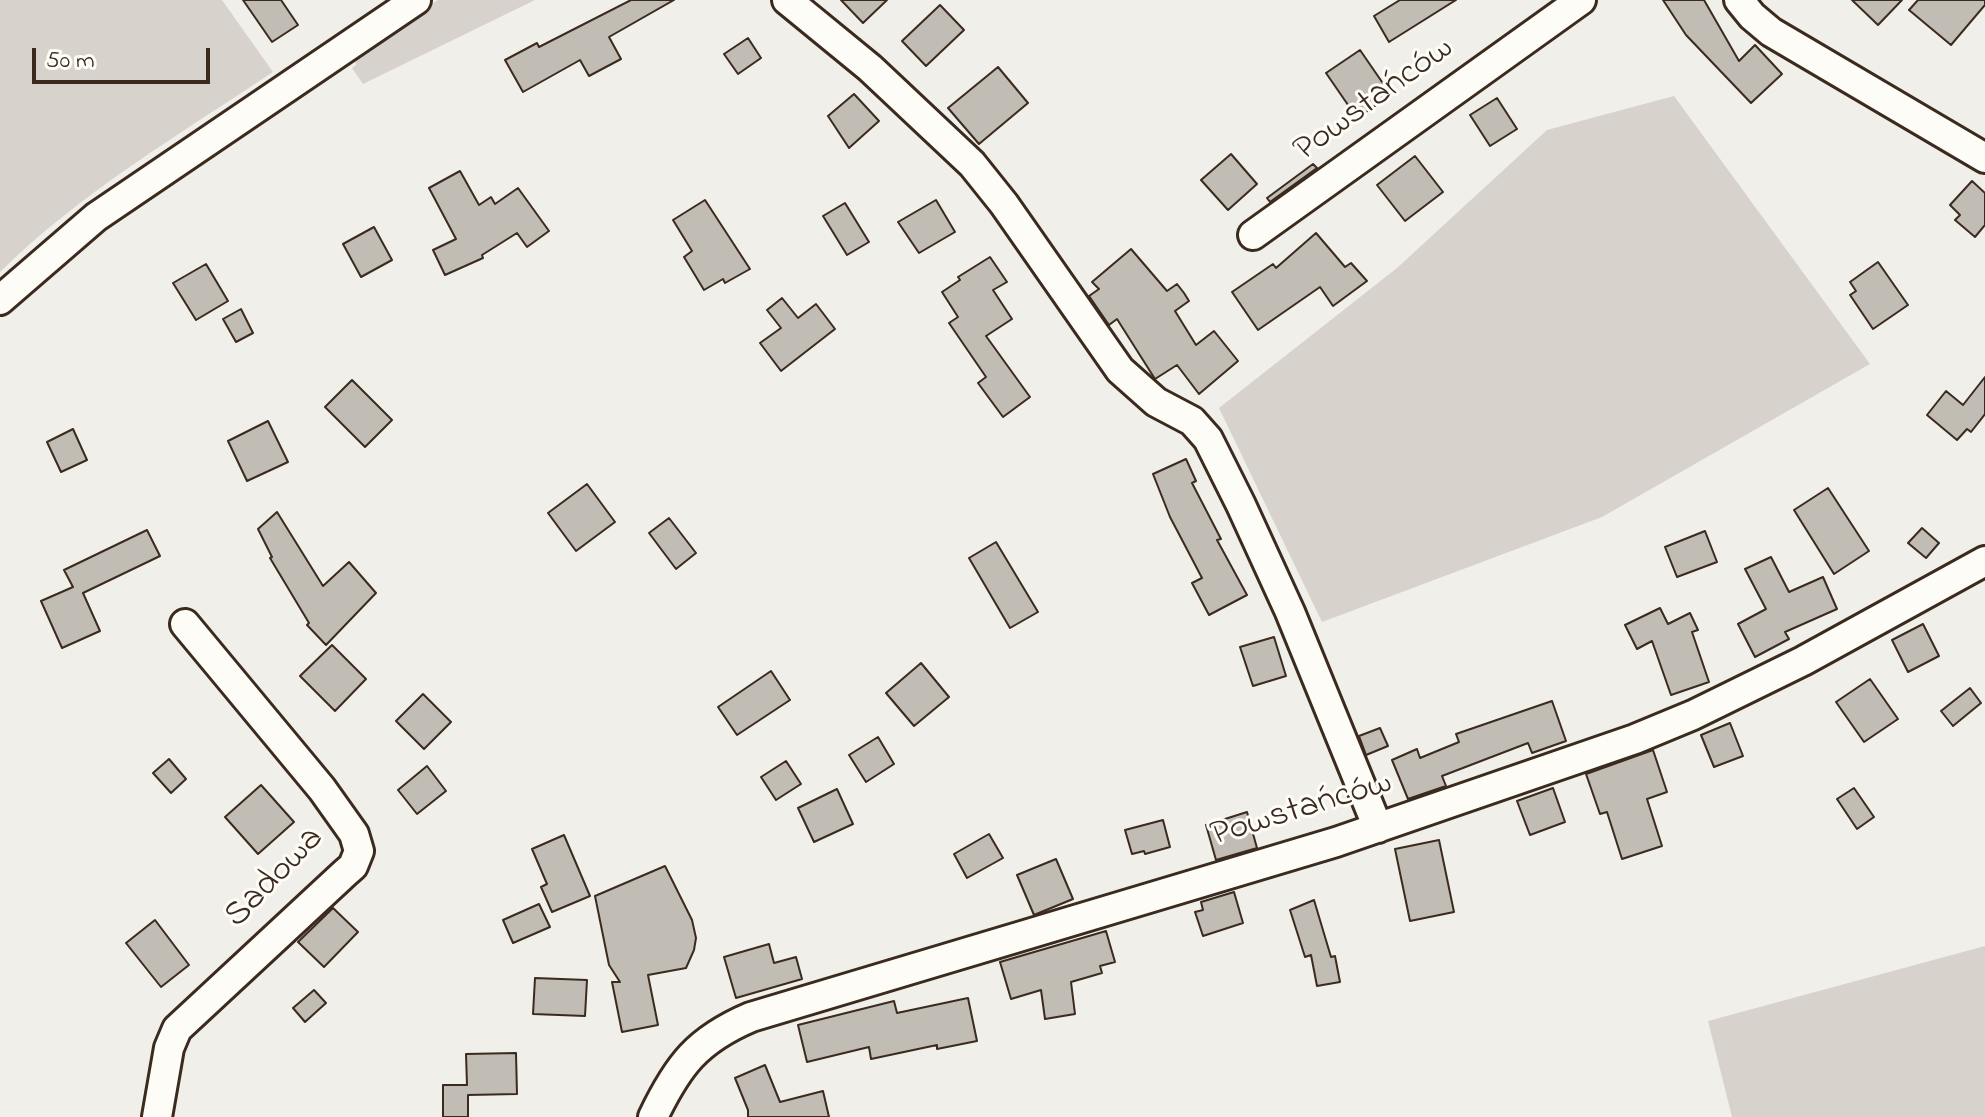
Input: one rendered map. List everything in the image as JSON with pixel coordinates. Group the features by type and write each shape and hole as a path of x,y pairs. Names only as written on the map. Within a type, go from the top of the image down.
{"street":[{"path":"0,300 96,217 416,0"},
{"path":"787,0 870,68 972,164 1004,204 1120,370 1156,402 1192,421 1208,439 1290,612 1378,828"},
{"name":"Powstańców","path":"1253,235 1581,0"},
{"path":"1739,0 1771,32 1985,158"},
{"name":"Powstańców","path":"653,1117 671,1083 691,1055 712,1036 751,1017 1378,828 1530,777 1673,724 1824,650 1985,561"},
{"name":"Sadowa","path":"157,1117 169,1048 177,1029 353,866 359,851 354,834 322,789 185,624"}],"shaded area":[{"path":"0,0 222,0 273,72 97,190 0,272"},
{"path":"438,0 535,0 363,84 352,68 356,65 355,56"},
{"path":"1674,96 1870,364 1602,517 1322,622 1219,408 1397,268 1547,130"},
{"path":"1985,946 1985,1117 1732,1117 1708,1021"}],"building":[{"path":"243,0 281,0 298,25 272,42"},
{"path":"631,0 674,0 609,37 621,59 589,76 580,60 523,92 505,60 537,43 539,47"},
{"path":"841,0 887,0 863,23"},
{"path":"1400,0 1456,0 1389,42 1374,16"},
{"path":"1663,0 1704,0 1739,61 1755,45 1782,74 1751,103 1686,35"},
{"path":"1852,0 1902,0 1878,25"},
{"path":"1918,0 1985,0 1985,5 1951,45 1909,10"},
{"path":"940,5 964,30 926,66 902,41"},
{"path":"748,38 761,58 738,74 724,54"},
{"path":"1360,50 1391,95 1357,118 1326,73"},
{"path":"998,67 1028,103 979,144 948,108"},
{"path":"854,94 879,121 849,148 828,116"},
{"path":"1497,98 1517,129 1490,146 1470,115"},
{"path":"1231,154 1257,184 1228,210 1201,180"},
{"path":"1415,156 1443,192 1405,221 1377,185"},
{"path":"1313,164 1317,168 1270,202 1267,198"},
{"path":"460,171 479,205 491,197 495,204 518,188 549,231 527,247 517,233 482,255 483,258 445,275 433,250 456,239 429,188"},
{"path":"1972,181 1985,193 1985,225 1975,237 1955,220 1960,215 1950,205"},
{"path":"705,200 750,269 704,290 684,257 692,251 673,220"},
{"path":"936,200 955,232 919,253 898,222"},
{"path":"845,203 869,242 847,255 823,216"},
{"path":"374,227 392,260 361,277 343,244"},
{"path":"1316,233 1345,267 1351,263 1367,281 1333,306 1320,287 1258,330 1232,292 1273,264 1276,268"},
{"path":"1131,249 1167,291 1177,284 1184,293 1189,301 1175,311 1196,345 1214,331 1238,361 1199,394 1177,365 1155,379 1117,319 1109,325 1089,296 1099,289 1092,282"},
{"path":"990,257 1007,282 993,290 1012,319 986,336 1030,397 1003,417 978,383 986,377 949,323 958,317 942,292 960,280 958,277"},
{"path":"1878,262 1908,305 1873,329 1850,295 1856,291 1850,282"},
{"path":"206,264 228,301 196,320 173,283"},
{"path":"782,298 798,318 816,304 835,329 781,371 760,343 781,328 767,310"},
{"path":"241,309 253,333 236,342 223,319"},
{"path":"1985,377 1985,414 1971,432 1967,429 1957,440 1927,415 1946,391 1963,405"},
{"path":"352,380 392,420 365,447 325,407"},
{"path":"268,421 288,462 247,481 228,441"},
{"path":"73,429 87,460 61,472 47,442"},
{"path":"1186,459 1196,481 1192,483 1221,539 1217,540 1247,595 1209,615 1192,583 1202,578 1170,517 1153,474"},
{"path":"587,484 615,522 576,551 548,513"},
{"path":"1828,488 1869,551 1834,574 1794,510"},
{"path":"277,512 323,586 349,562 376,593 326,645 307,625 309,623 270,558 258,529"},
{"path":"669,518 696,553 676,569 649,533"},
{"path":"1922,528 1939,543 1926,558 1908,543"},
{"path":"147,530 160,556 83,593 100,631 62,648 41,601 73,587 64,570"},
{"path":"1705,531 1717,562 1677,577 1665,547"},
{"path":"996,542 1038,612 1010,628 969,558"},
{"path":"1771,557 1789,592 1823,577 1837,609 1785,632 1789,639 1755,657 1738,624 1766,609 1745,569"},
{"path":"1660,608 1668,624 1690,613 1698,630 1692,632 1709,682 1671,695 1652,641 1637,649 1625,625"},
{"path":"1923,624 1939,656 1908,672 1892,640"},
{"path":"1274,637 1286,676 1253,686 1240,647"},
{"path":"332,645 366,679 335,711 300,676"},
{"path":"921,663 949,697 914,726 886,693"},
{"path":"771,671 790,700 737,735 718,707"},
{"path":"1870,679 1898,719 1864,742 1836,702"},
{"path":"1970,688 1981,703 1953,726 1941,711"},
{"path":"423,694 451,722 424,749 396,721"},
{"path":"1552,701 1566,741 1532,753 1528,743 1442,776 1446,786 1408,799 1392,760 1417,749 1420,758 1459,742 1456,734"},
{"path":"1730,723 1743,756 1714,767 1701,735"},
{"path":"1380,728 1388,746 1366,755 1359,736"},
{"path":"878,737 894,764 866,782 849,755"},
{"path":"1653,750 1667,792 1647,799 1662,846 1622,859 1607,812 1600,814 1586,774"},
{"path":"169,759 186,779 171,793 153,773"},
{"path":"786,761 801,784 776,800 761,777"},
{"path":"427,766 446,791 417,814 398,790"},
{"path":"261,785 294,822 258,854 225,817"},
{"path":"1553,788 1565,822 1530,835 1517,801"},
{"path":"1854,788 1874,817 1857,829 1837,799"},
{"path":"837,789 853,824 814,842 798,808"},
{"path":"1247,812 1257,848 1216,860 1206,825"},
{"path":"1163,820 1170,847 1132,854 1125,830"},
{"path":"989,834 1003,858 967,878 954,854"},
{"path":"564,835 590,896 552,912 541,887 547,884 532,849"},
{"path":"1439,840 1454,912 1410,921 1395,849"},
{"path":"1056,859 1073,899 1034,915 1017,875"},
{"path":"665,866 692,920 696,938 694,950 686,968 648,975 658,1025 622,1032 612,982 620,982 609,965 595,896"},
{"path":"1234,892 1243,923 1203,936 1195,912 1203,910 1201,902"},
{"path":"1314,900 1331,957 1335,956 1340,982 1317,986 1311,955 1305,957 1290,910"},
{"path":"539,904 550,927 513,943 503,920"},
{"path":"333,908 358,932 324,967 298,942"},
{"path":"155,920 189,965 161,987 126,943"},
{"path":"1106,931 1115,962 1100,966 1102,973 1071,982 1075,1014 1045,1019 1041,990 1011,999 1000,962"},
{"path":"769,944 774,963 796,957 802,979 736,998 724,957"},
{"path":"535,978 587,980 585,1016 533,1014"},
{"path":"314,990 326,1003 305,1022 293,1008"},
{"path":"968,998 977,1041 937,1049 937,1045 871,1059 869,1047 807,1062 798,1025 894,1001 897,1013"},
{"path":"516,1053 517,1094 468,1095 468,1117 443,1117 443,1085 467,1085 466,1054"},
{"path":"765,1065 780,1102 823,1091 829,1117 748,1117 735,1078"}]}
